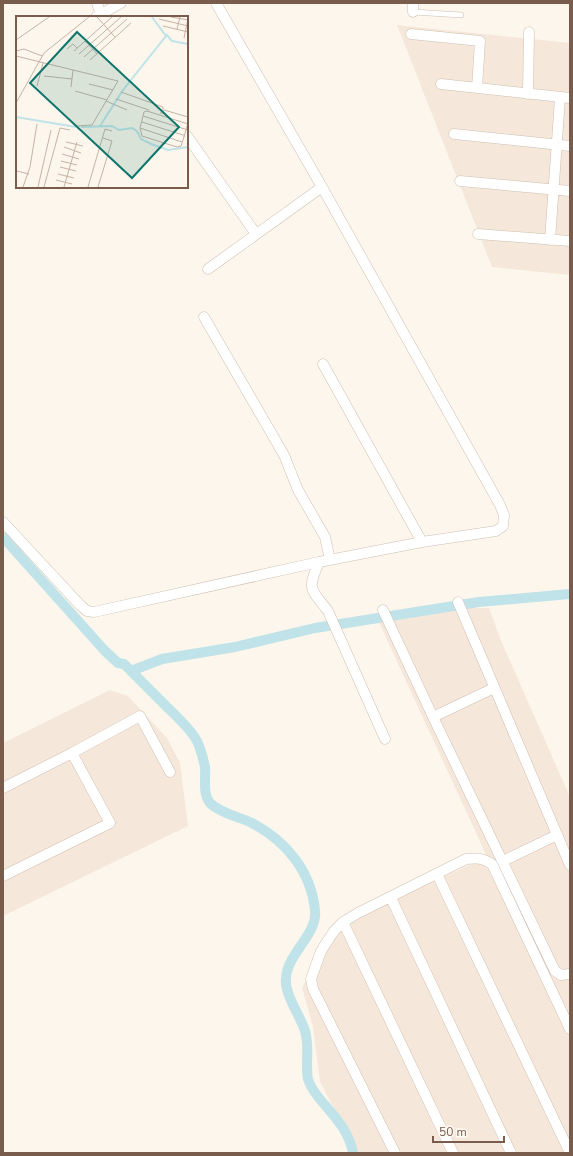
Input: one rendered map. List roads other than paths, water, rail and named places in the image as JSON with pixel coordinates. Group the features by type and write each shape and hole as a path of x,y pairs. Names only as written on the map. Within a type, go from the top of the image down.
{"street":[{"path":"97,3 98,16 121,3"},
{"path":"3,522 80,605 87,610 94,612 318,562 422,542 496,532 503,526 504,515 500,505 322,187 216,3"},
{"path":"528,94 529,32"},
{"path":"411,34 480,41 477,88"},
{"path":"440,84 565,98 557,145 550,240"},
{"path":"454,134 570,146"},
{"path":"188,137 256,234"},
{"path":"460,181 570,191"},
{"path":"208,269 322,187"},
{"path":"478,234 570,241"},
{"path":"204,317 284,455 295,484 325,537 330,560"},
{"path":"322,364 422,542"},
{"path":"318,562 311,584 313,592 317,599 328,610 385,738"},
{"path":"458,602 570,865"},
{"path":"383,610 432,717 555,971 561,975 570,974"},
{"path":"432,717 494,688"},
{"path":"3,788 72,754 140,716 170,772"},
{"path":"3,876 110,823 72,754"},
{"path":"502,861 557,835"},
{"path":"395,1153 313,989 311,979 321,951 334,930 344,922 358,913 466,859 484,859 492,864 570,1029"},
{"path":"437,874 570,1153"},
{"path":"390,898 511,1153"},
{"path":"344,922 453,1153"}],"lane":[{"path":"413,7 461,15"}],"waterway":[{"path":"3,537 105,651 118,663 124,664 191,732 197,741 202,754 205,767 205,792 211,804 226,813 252,823 264,830 286,848 302,870 313,896 315,919 307,936 291,961 286,978 287,991 305,1031 307,1073 311,1087 344,1130 353,1153"},
{"path":"131,671 162,659 235,647 315,628 479,602 570,594"}]}
